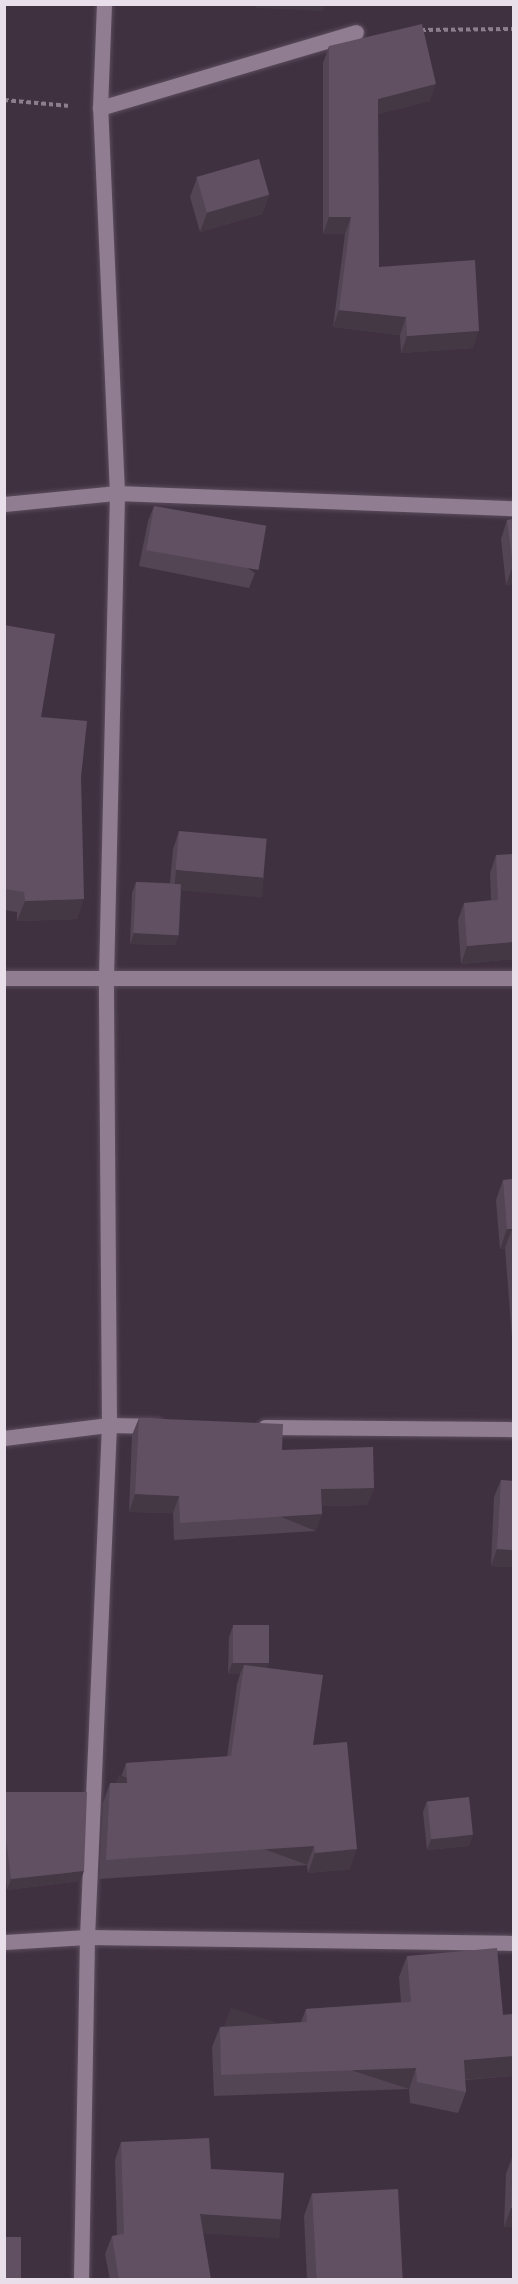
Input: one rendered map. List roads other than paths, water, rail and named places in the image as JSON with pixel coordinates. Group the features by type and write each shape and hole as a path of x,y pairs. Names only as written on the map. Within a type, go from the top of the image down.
{"street":[{"path":"81,2280 87,1937 109,1425 106,978 117,493 100,108 104,4"},
{"path":"100,108 356,32"},
{"path":"4,504 117,493 513,508"},
{"path":"4,978 513,978"},
{"path":"4,1438 109,1425 168,1426"},
{"path":"252,1427 513,1430"},
{"path":"4,1942 87,1937 513,1943"}]}
